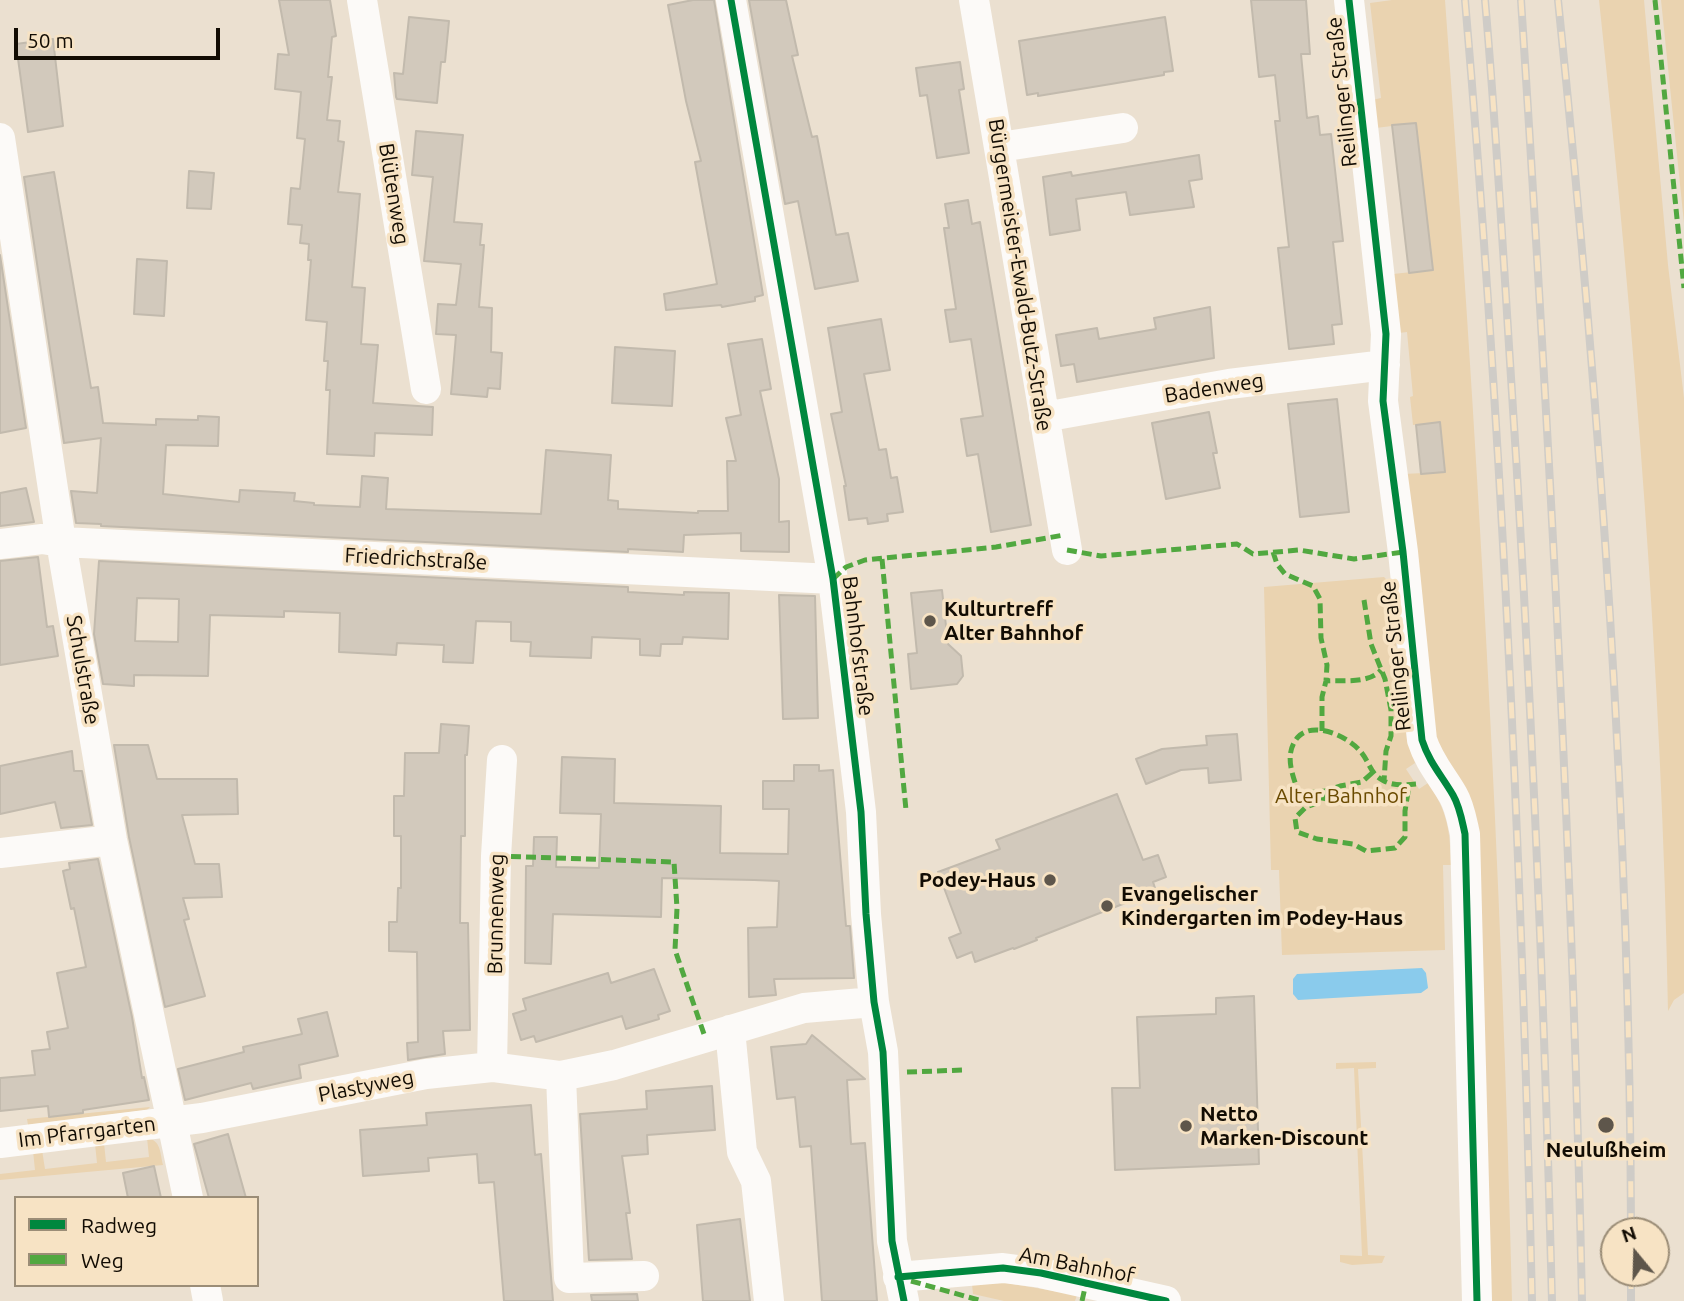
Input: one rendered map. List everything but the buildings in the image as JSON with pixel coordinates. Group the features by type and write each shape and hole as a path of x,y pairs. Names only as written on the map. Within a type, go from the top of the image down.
{"street":[{"name":"Blütenweg","path":"362,0 426,389"},
{"name":"Bahnhofstraße","path":"732,0 833,579 861,812 874,1002 883,1052 892,1241 901,1289"},
{"name":"Bürgermeister-Ewald-Butz-Straße","path":"974,0 1067,550"},
{"name":"Reilinger Straße","path":"1349,0 1387,334 1383,401 1404,564 1422,740 1428,758 1454,797 1465,834 1477,1301"},
{"path":"1000,147 1123,128"},
{"name":"Schulstraße","path":"0,138 61,542 112,840 188,1196"},
{"name":"Badenweg","path":"1044,417 1229,384 1385,365"},
{"name":"Friedrichstraße","path":"0,544 42,539 833,579"},
{"name":"Brunnenweg","path":"492,1067 496,856 502,760"},
{"path":"0,853 112,840"},
{"name":"Plastyweg","path":"173,1122 426,1074 492,1067 561,1076 614,1065 804,1008 874,1002"},
{"path":"730,1030 742,1152 756,1181 769,1301"},
{"path":"561,1076 569,1278 644,1276"},
{"name":"Im Pfarrgarten","path":"0,1143 173,1122"},
{"name":"Am Bahnhof","path":"901,1289 1003,1268 1041,1272 1166,1301"}],"green space":[{"path":"1392,0 1445,0 1487,650 1502,976 1512,1301 1489,1301 1477,863 1435,745 1403,474 1445,472 1440,423 1413,425 1407,332 1399,333 1393,274 1421,271 1416,123 1376,128 1372,100 1381,98 1370,3"},
{"path":"1599,0 1644,0 1668,265 1684,398 1684,993 1674,1000 1668,1011 1660,758 1645,505"},
{"path":"1661,0 1684,0 1684,223"},
{"name":"Alter Bahnhof","path":"1384,577 1389,582 1407,739 1415,763 1406,769 1419,789 1428,783 1440,803 1449,832 1451,865 1443,865 1445,950 1282,955 1279,870 1271,870 1264,587"},
{"path":"1376,1062 1376,1068 1358,1069 1368,1255 1385,1256 1382,1263 1352,1265 1340,1262 1340,1255 1362,1256 1354,1068 1336,1069 1336,1063"},
{"path":"150,1107 147,1110 28,1125 27,1119"},
{"path":"147,1138 157,1144 163,1165 0,1180 0,1174 35,1170 33,1151 42,1150 45,1169 97,1163 95,1144 104,1143 106,1162 149,1157"},
{"path":"1007,1283 1077,1295 1075,1301 1004,1301 973,1294 972,1284"}],"water":[{"path":"1422,968 1426,973 1428,988 1421,993 1298,1000 1293,994 1293,979 1297,974"}],"railway":[{"path":"1465,0 1490,324 1509,650 1523,975 1532,1301"},
{"path":"1485,0 1517,465 1530,704 1552,1301"},
{"path":"1521,0 1559,650 1573,976 1582,1301"},
{"path":"1558,0 1587,307 1610,615 1625,923 1631,1217"},
{"path":"1631,1287 1631,1301"}],"marked path":[{"path":"1655,0 1684,288"},
{"path":"833,579 846,567 865,560 996,547 1064,535"},
{"path":"1067,550 1101,556 1237,544 1253,554 1299,550 1354,559 1403,552"},
{"path":"1273,552 1277,564 1285,574 1313,586 1320,599 1321,638 1327,665 1326,681"},
{"path":"882,559 906,810"},
{"path":"1364,600 1371,644 1385,679 1391,710 1391,736 1386,751 1384,781"},
{"path":"1322,731 1322,697 1326,681 1363,679 1381,670"},
{"path":"1372,773 1362,782 1299,794 1290,758 1293,744 1305,732 1322,730 1340,736 1356,746 1379,778 1388,783 1416,784"},
{"path":"1325,791 1323,801 1306,807 1295,818 1297,832 1317,839 1353,844 1366,851 1395,848 1405,837 1408,792 1404,785"},
{"path":"496,856 674,862 677,908 675,950 705,1037"},
{"path":"907,1072 965,1070"},
{"path":"911,1281 982,1301"},
{"path":"1082,1301 1086,1283"}],"cycle path":[{"path":"731,0 833,579 861,812 874,1002 883,1052 892,1241 904,1301"},
{"path":"1349,0 1386,334 1383,401 1403,552 1422,740 1455,800 1465,834 1477,1301"},
{"path":"898,1277 1003,1268 1041,1273 1166,1301"}],"place":[{"name":"Kulturtreff Alter Bahnhof","path":"930,621"},
{"name":"Podey-Haus","path":"1050,880"},
{"name":"Evangelischer Kindergarten im Podey-Haus","path":"1107,906"},
{"name":"Neulußheim","path":"1606,1125"},
{"name":"Netto Marken-Discount","path":"1186,1126"}]}
